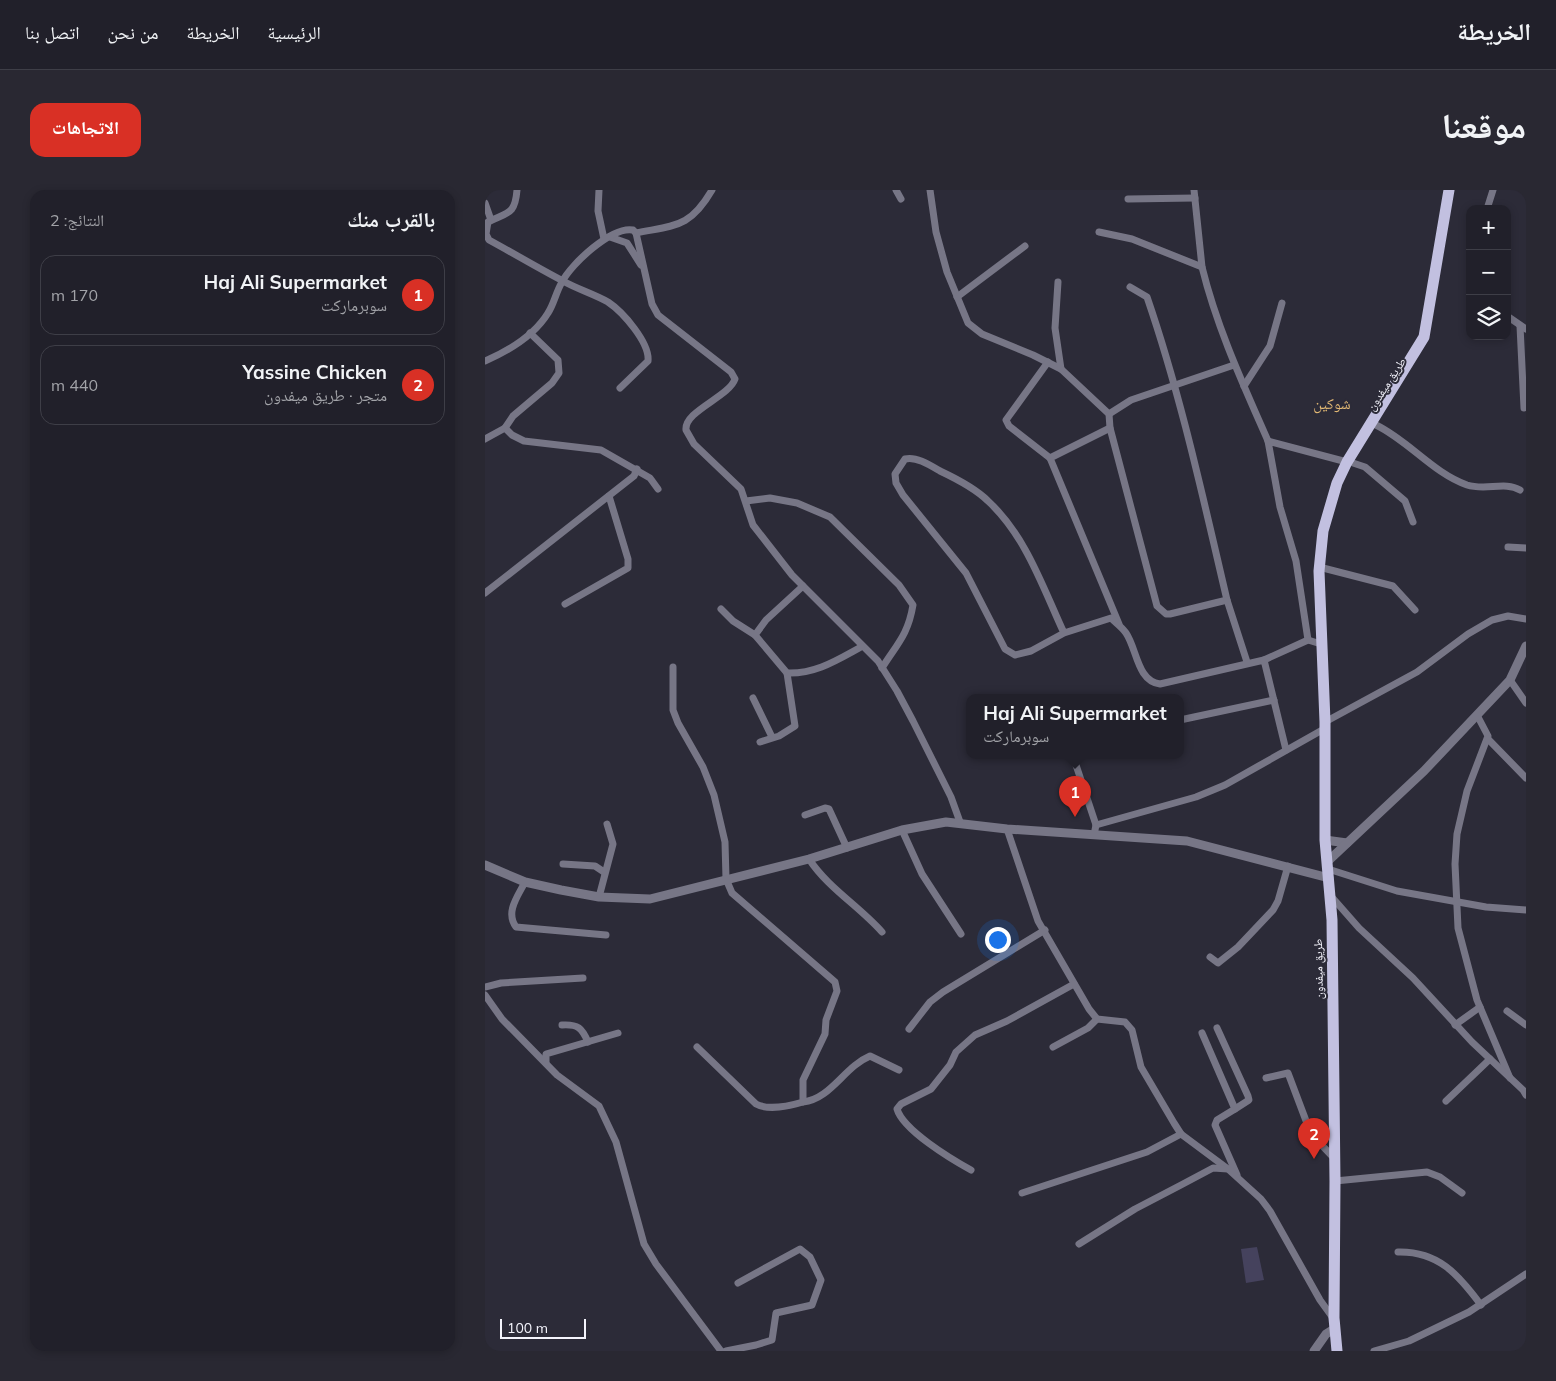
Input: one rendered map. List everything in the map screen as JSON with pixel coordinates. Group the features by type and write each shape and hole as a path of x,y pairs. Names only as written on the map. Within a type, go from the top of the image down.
{"main road":[{"name":"طريق ميفدون","path":"1337,1351 1334,1324 1335,1181 1332,920 1325,840 1324,726 1319,572 1323,531 1337,483 1424,337 1449,190"},
{"name":"طريق ميفدون","path":"1320,586 1327,538 1350,462 1421,356 1432,330 1448,216 1454,190"}],"street":[{"path":"517,190 516,206 512,211 491,220 485,228 489,240 562,281 609,303 639,335 649,355 649,361 620,388"},
{"path":"599,190 599,211 606,238"},
{"path":"485,361 509,349 531,333 548,314 562,281 581,259 606,238 629,230 636,233 681,224 701,207 712,190"},
{"path":"896,190 901,199"},
{"path":"930,190 936,232 947,272 963,314 974,329 1061,369 1109,414 1110,428 1157,606 1166,614 1227,600"},
{"path":"1194,190 1202,268 1211,305 1267,442 1281,508 1296,561 1308,640"},
{"path":"1488,205 1493,190"},
{"path":"1129,199 1195,198"},
{"path":"485,203 491,220"},
{"path":"1099,232 1132,239 1202,268"},
{"path":"636,233 652,304 658,315 734,376 734,383 730,388 688,421 686,430 694,444 741,489 753,525 803,586 882,668 897,691 951,797 960,822"},
{"path":"606,238 620,239 632,249 648,281"},
{"path":"957,297 1025,246"},
{"path":"1058,282 1055,328 1061,369"},
{"path":"1129,287 1147,297 1175,385 1227,600 1247,662"},
{"path":"1244,386 1269,346 1282,303"},
{"path":"1511,319 1523,328 1524,408"},
{"path":"485,439 505,428 513,416 557,379 559,374 557,360 531,333"},
{"path":"1048,362 1006,420 1009,426 1049,458 1120,626 1128,638 1145,677 1154,683 1160,684 1247,662 1264,660 1308,640 1321,644"},
{"path":"1109,414 1131,400 1234,365"},
{"path":"1376,425 1395,435 1436,467 1464,484 1479,488 1505,485 1513,486 1520,490"},
{"path":"505,428 512,435 524,441 601,450 637,469 650,478 658,489"},
{"path":"1049,458 1110,428"},
{"path":"1267,442 1365,467 1405,501 1413,522"},
{"path":"1064,634 1022,545 997,510 976,491 954,478 913,458 905,459 895,474 896,483 903,495 965,573 1005,649 1015,655 1023,654 1064,634 1111,618 1120,626"},
{"path":"485,594 634,476 637,469"},
{"path":"565,604 627,568 628,560 609,496"},
{"path":"746,501 770,498 797,503 831,517 899,585 913,605 910,624 903,638 882,668"},
{"path":"1508,547 1526,548"},
{"path":"1323,568 1393,586 1415,610"},
{"path":"755,635 766,620 803,586"},
{"path":"721,609 733,621 755,635 787,673 795,726 779,736 760,742"},
{"path":"1095,830 1196,797 1225,785 1417,672 1469,634 1492,620 1508,616 1526,619"},
{"path":"787,673 800,673 822,667 861,646"},
{"path":"1328,870 1347,843 1424,771 1510,680 1526,646"},
{"path":"1264,660 1287,750"},
{"path":"673,667 673,710 703,767 714,795 725,842 726,879 731,893 837,984 823,1039 803,1080 803,1102"},
{"path":"1510,680 1526,703"},
{"path":"753,698 772,737"},
{"path":"1184,719 1274,700"},
{"path":"1477,714 1486,730 1488,739 1526,778"},
{"path":"1488,739 1467,791 1457,834 1455,864 1459,902 1458,928 1480,1008 1510,1078"},
{"path":"1074,759 1095,830"},
{"path":"805,815 825,808 829,809 847,848"},
{"path":"485,864 525,882 599,897 650,899 680,893 726,879 809,859 902,830 933,823 960,822 1007,829 1095,830 1187,841 1288,866 1328,870 1397,891 1459,902 1526,910"},
{"path":"599,897 604,872 613,844 607,824"},
{"path":"1007,829 1031,904 1074,984 1097,1019"},
{"path":"902,830 922,874 961,934"},
{"path":"1325,840 1347,843"},
{"path":"809,859 819,875 869,918 882,932"},
{"path":"563,864 595,866 604,872"},
{"path":"1211,957 1218,963 1229,955 1273,910 1278,901 1288,866"},
{"path":"525,882 514,901 511,912 516,927 606,935"},
{"path":"1330,895 1367,937 1413,978 1455,1024 1525,1091"},
{"path":"1332,920 1342,913 1350,918"},
{"path":"909,1029 930,1002 943,992 1045,930"},
{"path":"485,987 501,983 583,978"},
{"path":"971,1170 950,1158 914,1132 903,1122 897,1109 901,1104 931,1089 950,1065 956,1052 975,1035 1007,1021 1074,984"},
{"path":"485,996 502,1019 557,1075 599,1106 616,1142 645,1244 656,1264 721,1351"},
{"path":"1455,1024 1480,1008"},
{"path":"1507,1011 1526,1025"},
{"path":"1053,1047 1088,1028 1097,1019"},
{"path":"1097,1019 1125,1022 1134,1032 1141,1068 1155,1094 1181,1134 1228,1169 1261,1199 1270,1211 1334,1324 1314,1351"},
{"path":"562,1025 574,1024 579,1027 588,1042"},
{"path":"1217,1028 1249,1100 1217,1120 1215,1125 1237,1178"},
{"path":"546,1062 546,1054 618,1033"},
{"path":"1202,1033 1235,1109"},
{"path":"697,1047 756,1104 762,1107 780,1107 813,1101 825,1094 845,1073 870,1056 899,1070"},
{"path":"1445,1101 1490,1059"},
{"path":"1265,1078 1288,1073 1311,1134 1334,1158"},
{"path":"1022,1193 1147,1152 1181,1134"},
{"path":"1079,1244 1135,1209 1213,1168 1228,1169"},
{"path":"1335,1181 1427,1172 1440,1177 1462,1193"},
{"path":"727,1351 772,1340 776,1313 812,1305 821,1280 810,1257 800,1249 738,1283"},
{"path":"1397,1252 1411,1252 1437,1260 1452,1271 1481,1305"},
{"path":"1373,1351 1415,1338 1481,1305 1526,1274"}],"shaded area":[{"path":"1257,1247 1264,1280 1246,1283 1241,1249"}],"place":[{"name":"Haj Ali Supermarket","path":"1075,817"},
{"name":"Yassine Chicken","path":"1314,1159"}],"district":[{"name":"شوكين","path":"1332,403"}]}
